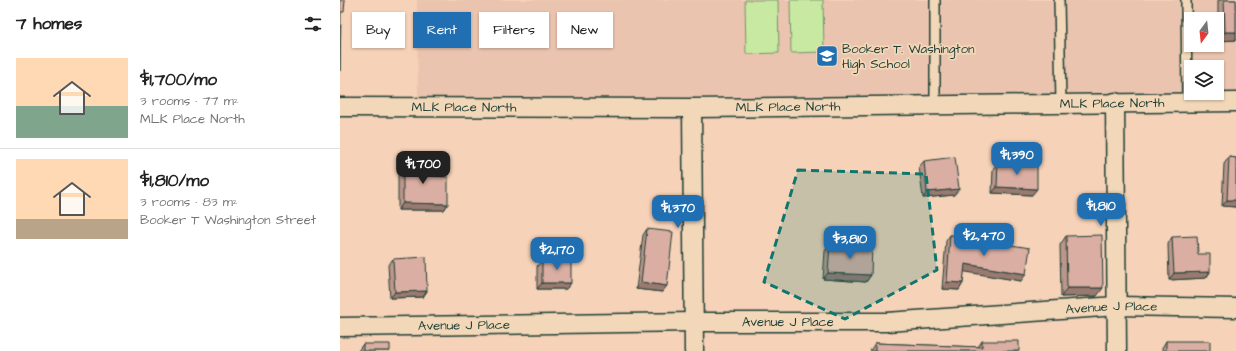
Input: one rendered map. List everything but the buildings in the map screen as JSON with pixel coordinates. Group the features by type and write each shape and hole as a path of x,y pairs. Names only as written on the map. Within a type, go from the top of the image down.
{"street":[{"name":"MLK Place North","path":"340,107 692,108 1115,102 1236,102"},
{"path":"1115,102 1117,351"},
{"path":"692,108 694,351"},
{"name":"Avenue J Place","path":"340,326 694,322 887,322 1117,306 1236,308"}],"lane":[{"path":"935,0 936,105"},
{"path":"1060,0 1061,103"},
{"path":"1186,0 1187,102"}],"highlighted area":[{"path":"798,170 926,174 937,270 845,319 764,282"}],"shaded area":[{"name":"Booker T. Washington High School","path":"417,0 1236,0 1236,92 1224,93 1224,60 1184,60 1184,93 418,100 417,48 471,48 471,12 417,12"}],"green space":[{"path":"745,0 778,0 779,53 746,54"},
{"path":"790,0 823,0 824,52 791,53"}],"place":[{"name":"Booker T. Washington High School","path":"827,56"}]}
